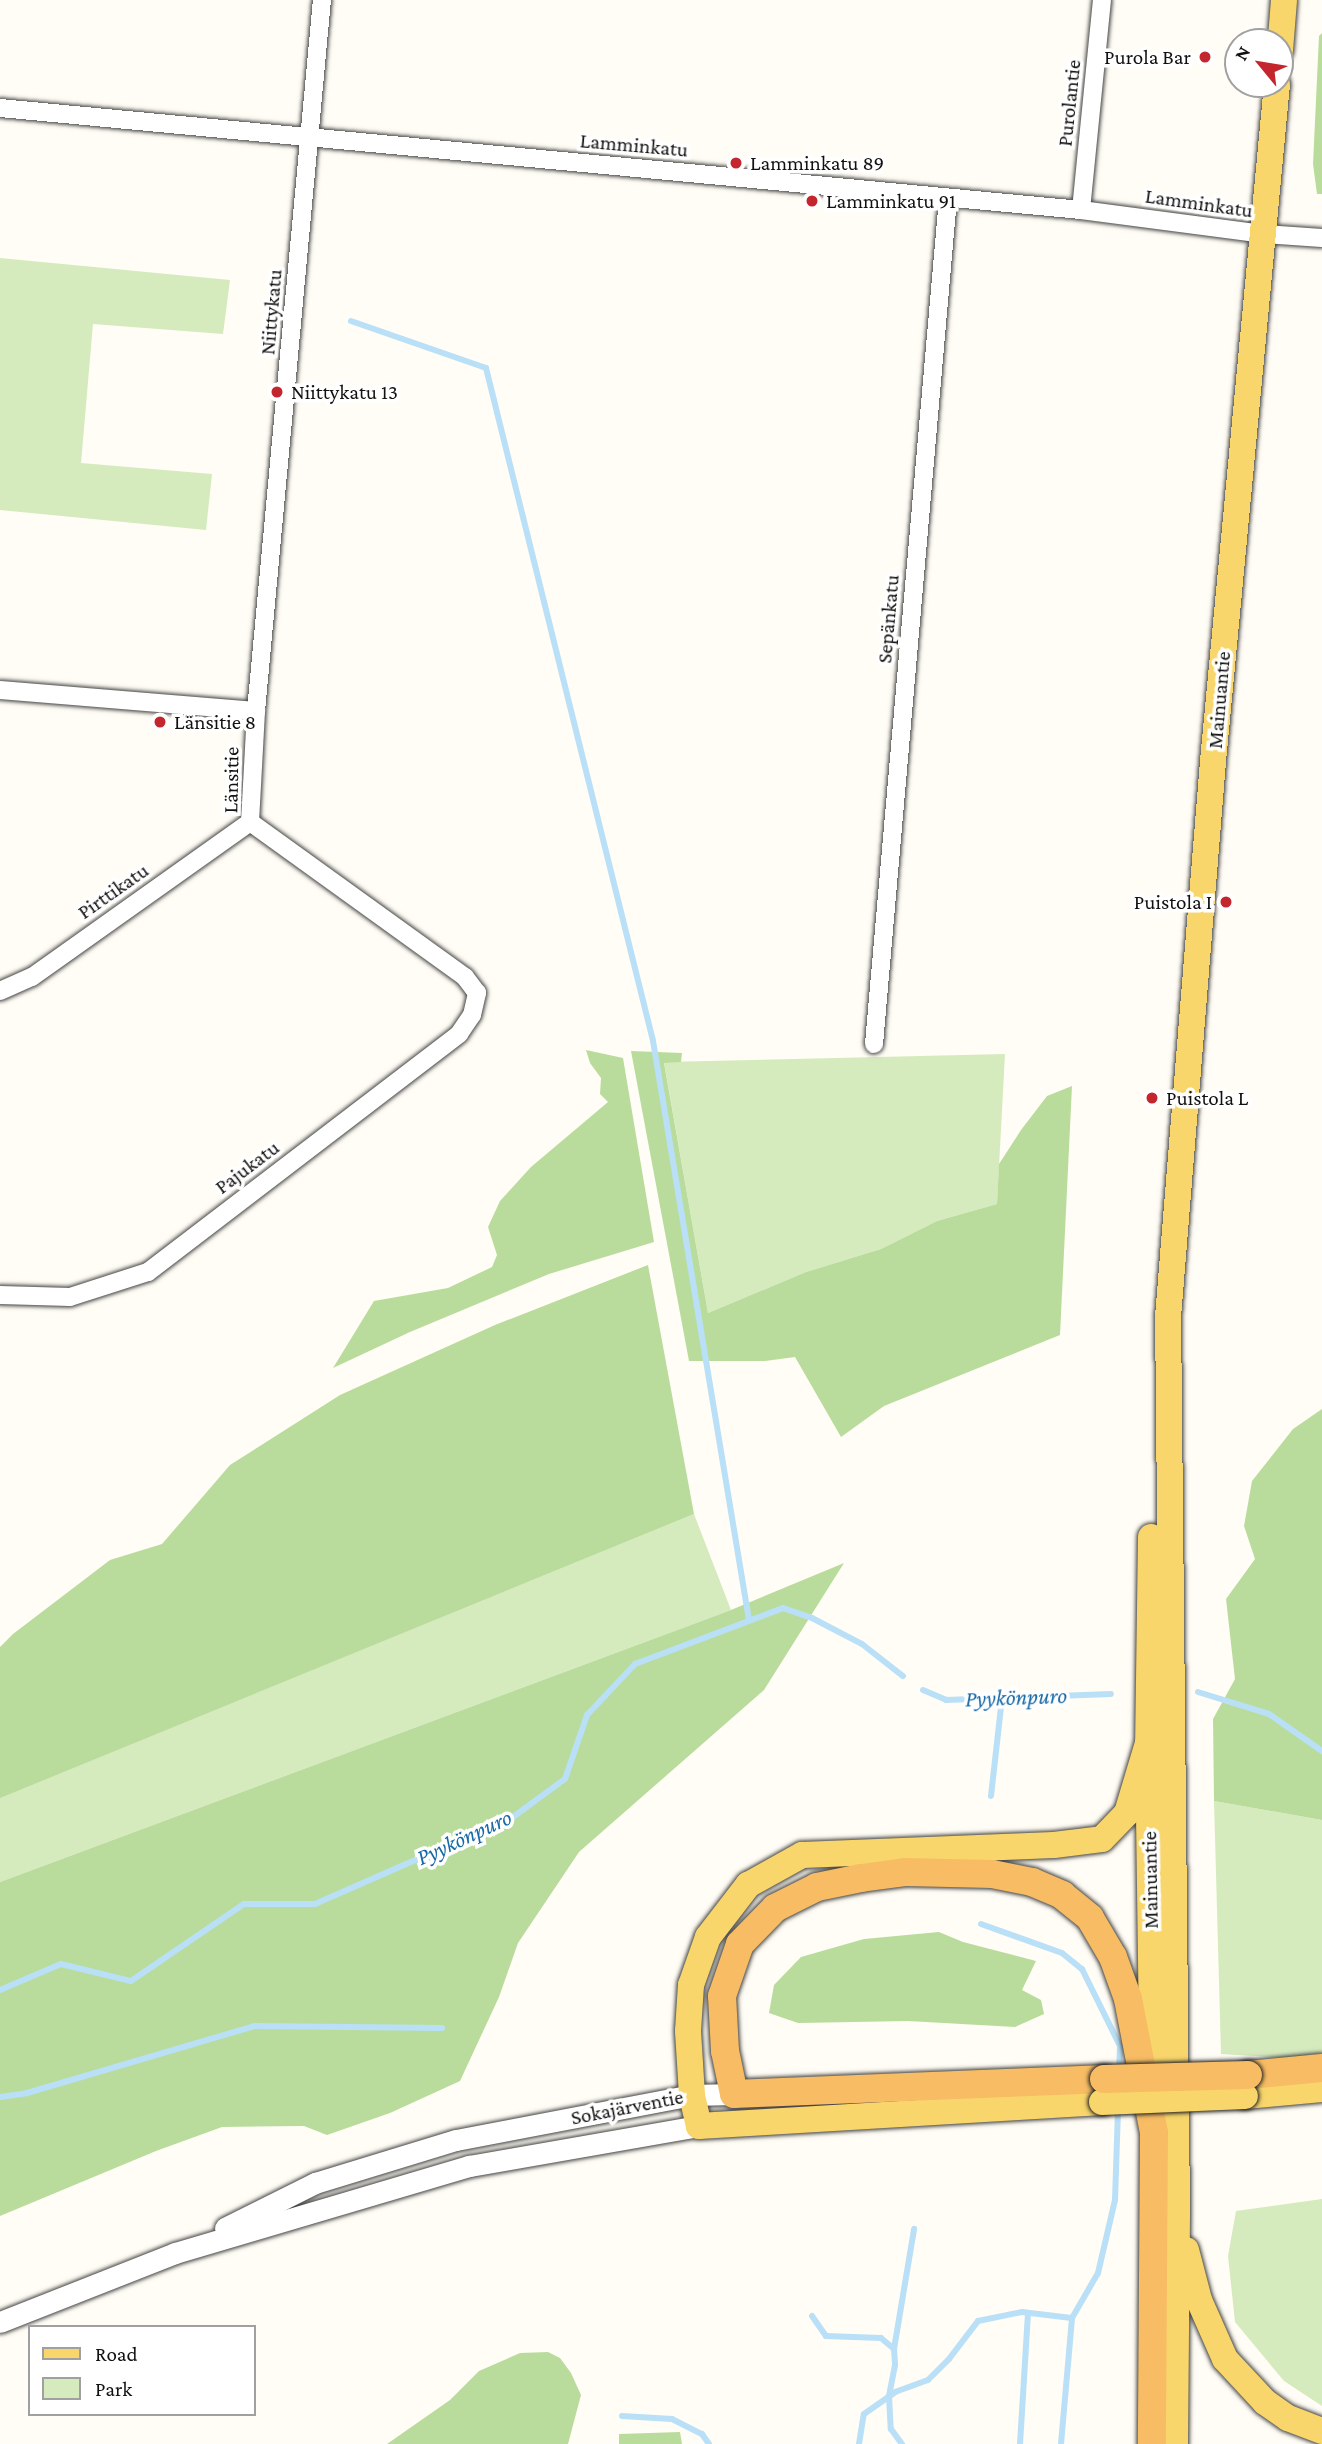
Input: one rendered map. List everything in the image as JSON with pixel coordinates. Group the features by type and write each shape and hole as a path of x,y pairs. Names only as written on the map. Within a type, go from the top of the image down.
{"highway":[{"path":"734,2094 725,2051 722,1996 740,1944 775,1908 817,1887 861,1878 905,1872 992,1874 1032,1882 1062,1895 1090,1918 1113,1957 1128,1999 1154,2133"},
{"path":"1103,2090 1246,2086 1322,2068"},
{"name":"Sokajärventie","path":"734,2094 1103,2090"},
{"name":"Mainuantie","path":"1152,2444 1154,2133"}],"main road":[{"path":"1282,28 1284,0"},
{"name":"Mainuantie","path":"1175,2444 1177,2216 1168,1317 1212,774 1276,98"},
{"name":"Mainuantie","path":"1154,2133 1148,1743 1156,1365 1168,1317"},
{"path":"699,2126 692,2095 688,2031 691,1985 708,1937 748,1885 802,1855 1054,1845 1102,1839 1127,1813 1148,1743"},
{"path":"1246,2086 1322,2089"},
{"name":"Sokajärventie","path":"699,2126 1103,2090"},
{"path":"730,2122 734,2094"},
{"path":"1177,2216 1199,2300 1225,2359 1265,2402 1288,2418 1322,2431"}],"street":[{"name":"Niittykatu","path":"256,711 321,0"},
{"name":"Purolantie","path":"1081,210 1102,0"},
{"name":"Lamminkatu","path":"0,108 1081,210 1264,234 1322,238"},
{"name":"Sepänkatu","path":"874,1044 948,198"},
{"path":"0,690 256,711"},
{"name":"Länsitie","path":"256,711 250,822 446,962 465,977 477,993"},
{"name":"Pirttikatu","path":"0,992 32,977 250,822"},
{"name":"Pajukatu","path":"0,1294 70,1297 148,1272 459,1034 472,1015 477,993"},
{"name":"Sokajärventie","path":"175,2253 314,2183 456,2140 692,2095 734,2094"},
{"name":"Sokajärventie","path":"0,2322 175,2253 469,2166 699,2126"}],"green space":[{"path":"1322,33 1322,194 1317,194 1313,164 1319,36"},
{"path":"0,258 230,280 223,334 93,324 81,463 212,474 206,530 0,510"},
{"path":"586,1050 623,1058 654,1242 549,1274 410,1332 333,1368 374,1301 448,1288 492,1267 497,1255 488,1227 500,1201 531,1167 608,1102 600,1094 601,1078 590,1063"},
{"path":"631,1051 682,1053 681,1062 664,1063 708,1313 806,1272 881,1249 937,1221 997,1204 999,1164 1047,1096 1072,1086 1060,1335 884,1406 841,1437 795,1357 765,1361 689,1361"},
{"path":"1005,1054 997,1204 937,1221 881,1249 806,1272 708,1313 664,1062"},
{"path":"648,1265 694,1514 0,1798 0,1647 13,1634 110,1560 162,1544 230,1465 340,1395 495,1325"},
{"path":"1322,1409 1322,1820 1214,1801 1213,1719 1235,1679 1226,1599 1255,1559 1244,1526 1252,1481 1293,1429"},
{"path":"694,1514 731,1610 0,1882 0,1797"},
{"path":"844,1563 764,1690 579,1852 518,1943 499,1997 460,2081 390,2113 327,2135 304,2126 222,2127 156,2151 0,2216 0,1882 731,1610"},
{"path":"1214,1801 1322,1820 1322,2053 1287,2058 1221,2054"},
{"path":"939,1932 963,1942 1036,1961 1022,1990 1041,2000 1044,2014 1015,2027 908,2021 798,2023 769,2013 774,1985 801,1957 864,1939"},
{"path":"1322,2199 1322,2406 1284,2381 1235,2322 1228,2256 1236,2211"},
{"path":"548,2352 560,2358 571,2373 581,2395 568,2444 387,2444 450,2400 479,2371 520,2353"},
{"path":"680,2432 682,2444 619,2444 619,2434"}],"waterway":[{"path":"351,321 486,368 653,1041 749,1620"},
{"name":"Pyykönpuro","path":"0,1990 61,1964 131,1981 244,1904 315,1904 513,1817 565,1779 587,1715 635,1664 783,1608 812,1618 862,1644 903,1676"},
{"name":"Pyykönpuro","path":"923,1690 946,1700 1111,1694"},
{"name":"Pyykönpuro","path":"1198,1692 1269,1714 1322,1751"},
{"path":"991,1796 1002,1698"},
{"path":"981,1924 1062,1953 1082,1969 1120,2046 1119,2070"},
{"path":"0,2097 27,2093 254,2026 442,2028"},
{"path":"1061,2444 1072,2318 1098,2273 1115,2200 1118,2109"},
{"path":"894,2349 914,2229"},
{"path":"859,2444 864,2414 895,2392 928,2380 949,2359 978,2321 1022,2312 1072,2318"},
{"path":"1020,2444 1028,2313"},
{"path":"812,2316 826,2336 881,2338 894,2349 895,2365 889,2396 891,2429 902,2444"},
{"path":"622,2416 672,2419 702,2434 709,2444"}],"place":[{"name":"Purola Bar","path":"1205,57"},
{"name":"Lamminkatu 89","path":"736,163"},
{"name":"Lamminkatu 91","path":"812,201"},
{"name":"Niittykatu 13","path":"277,392"},
{"name":"Länsitie 8","path":"160,722"},
{"name":"Puistola I","path":"1226,902"},
{"name":"Puistola L","path":"1152,1098"}]}
